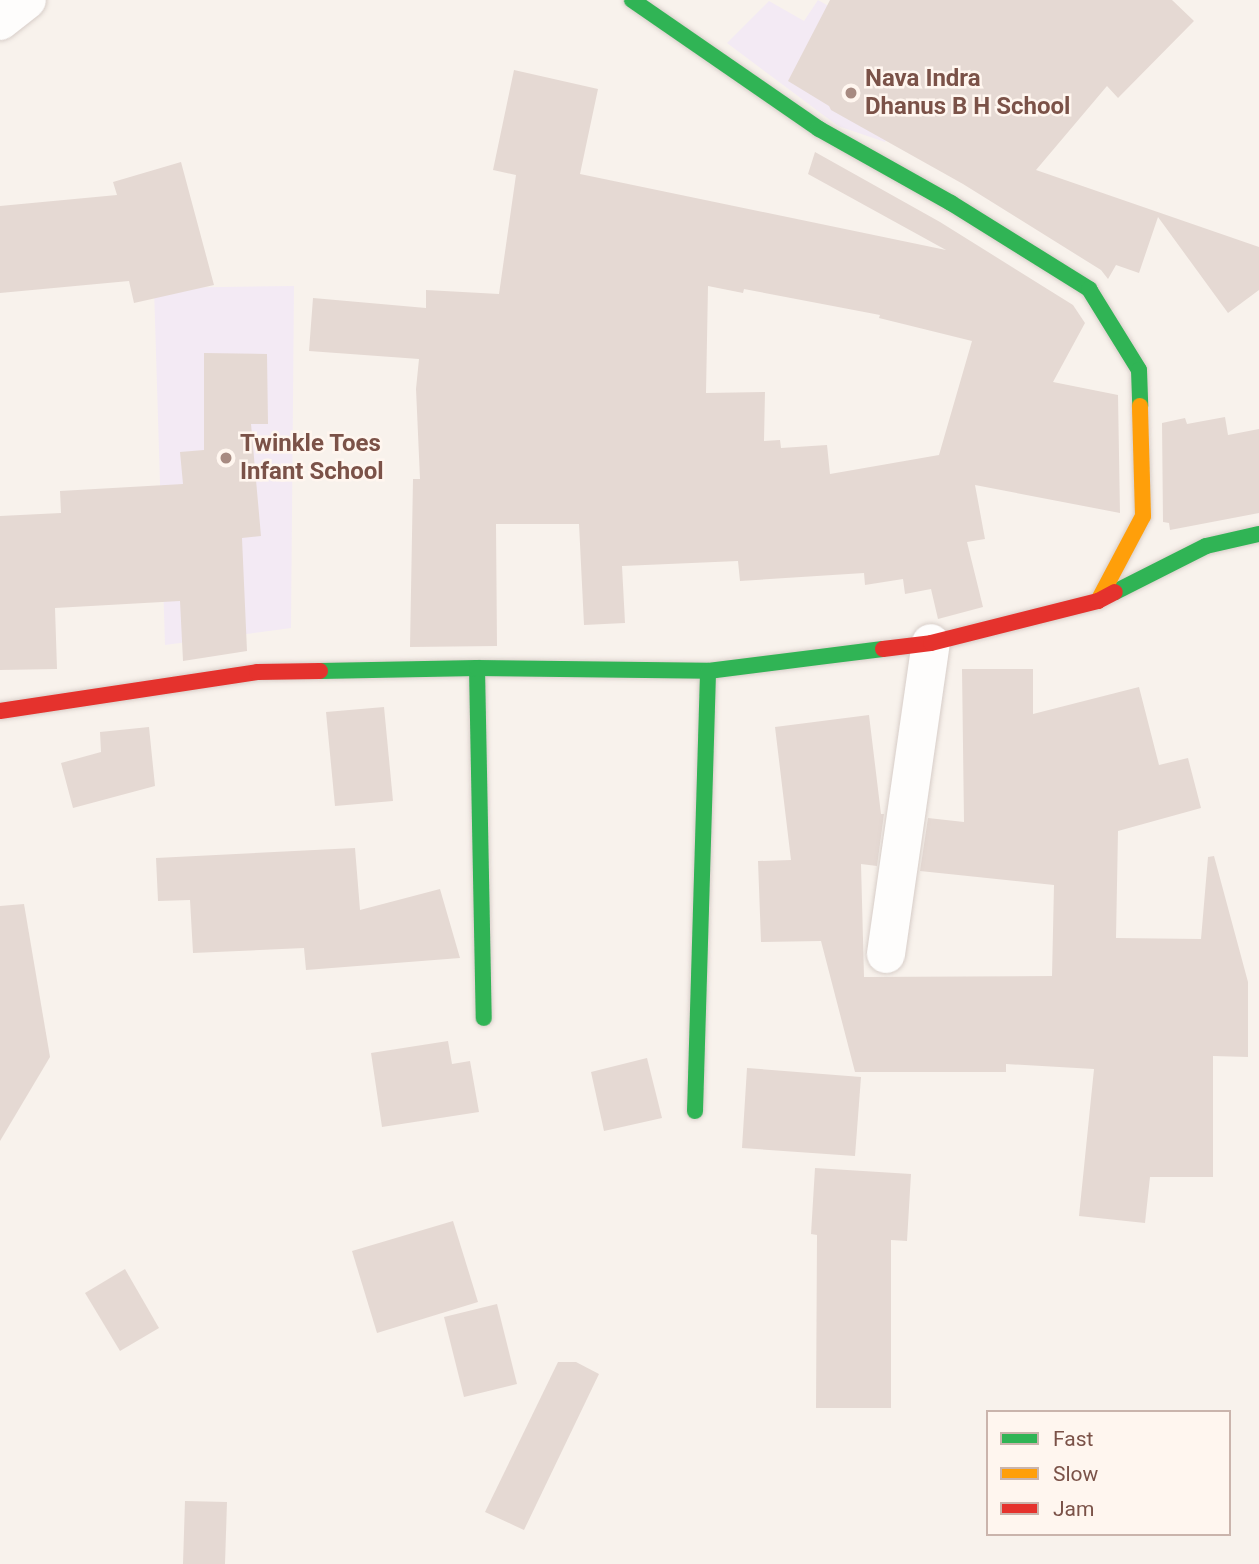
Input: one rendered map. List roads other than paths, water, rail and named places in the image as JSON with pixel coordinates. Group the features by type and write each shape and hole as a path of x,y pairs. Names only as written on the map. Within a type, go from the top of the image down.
{"street":[{"path":"0,21 27,0"},
{"path":"632,0 819,129 951,203 1089,289 1139,370 1143,516 1098,601"},
{"path":"0,711 257,672 477,668 708,671 931,643 1098,601 1206,546 1259,534"},
{"path":"886,954 931,643"},
{"path":"477,668 484,1018"},
{"path":"695,1111 708,671"}],"place":[{"name":"Nava Indra Dhanus B H School","path":"851,93"},
{"name":"Twinkle Toes Infant School","path":"226,458"}]}
